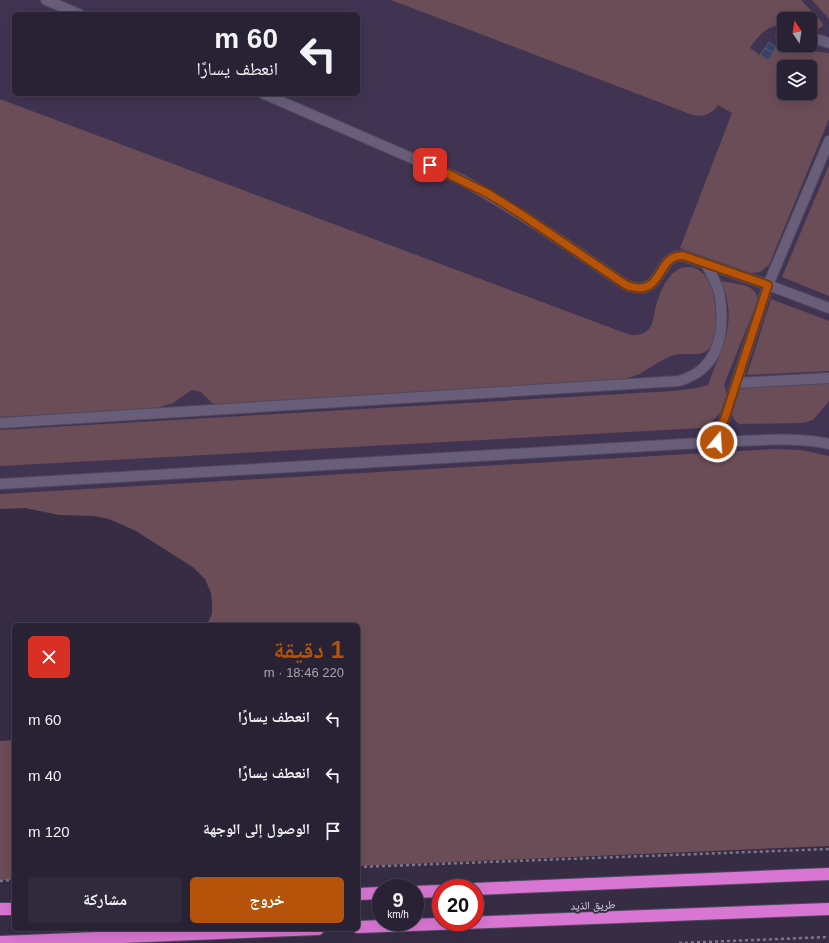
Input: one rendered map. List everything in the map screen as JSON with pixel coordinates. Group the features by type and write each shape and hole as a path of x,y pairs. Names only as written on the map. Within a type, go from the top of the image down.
{"highway":[{"name":"طريق الذيد","path":"484,889 829,874"},
{"path":"360,894 372,893"},
{"path":"0,909 12,908"},
{"name":"طريق الذيد","path":"360,927 829,909"},
{"path":"0,942 269,931"}],"lane":[{"path":"46,0 73,12"},
{"path":"817,40 829,43"},
{"path":"269,96 460,179 489,194 626,285 643,288 654,283 667,262 674,256 684,256 829,308"},
{"path":"717,442 768,285 829,141"},
{"path":"0,423 679,381 692,376 703,368 712,357 718,344 721,317 719,292 714,278 706,264"},
{"path":"736,383 829,378"},
{"path":"0,484 717,442 792,439 829,444"}],"path":[{"path":"360,867 829,849"},
{"path":"0,881 12,880"},
{"path":"679,943 829,937"}],"shaded area":[{"path":"0,0 829,0 829,456 802,450 773,449 0,494"},
{"path":"391,0 801,0 812,12 777,12 777,25 768,29 760,35 750,48 767,60 776,47 777,52 829,53 829,119 769,265 760,272 751,273 680,248 732,113 718,105 706,115 698,116"},
{"path":"812,0 829,0 829,19"},
{"path":"817,17 823,25 817,29"},
{"path":"0,99 630,335 637,335 647,331 652,322 661,292 672,274 683,267 697,269 708,279 713,292 716,320 714,339 711,346 703,353 674,355 639,374 616,381 221,405 212,403 201,392 194,390 190,391 173,403 154,409 0,417"},
{"path":"829,165 829,296 782,277"},
{"path":"720,281 750,288 757,296 757,302 724,385 726,391 725,404 718,416 702,428 0,466 0,430 673,391 697,388 708,385 726,334 728,308 726,295"},
{"path":"771,299 829,321 829,371 747,375"},
{"path":"829,381 829,401 813,420 803,423 739,424 733,416 732,411 734,401 740,386"},
{"path":"773,449 802,450 829,456 829,846 360,866 360,623 208,623 212,613 212,603 211,593 205,579 194,568 136,531 109,519 94,516 59,515 25,508 0,509 0,494"},
{"path":"12,740 12,880 0,880 0,741"}],"building":[{"path":"769,42 776,47 773,53 765,48"},
{"path":"765,48 773,53 768,60 760,55"}],"route":[{"path":"430,165 489,194 626,285 637,288 649,286 654,283 667,262 674,256 679,255 768,285 717,442"}]}
